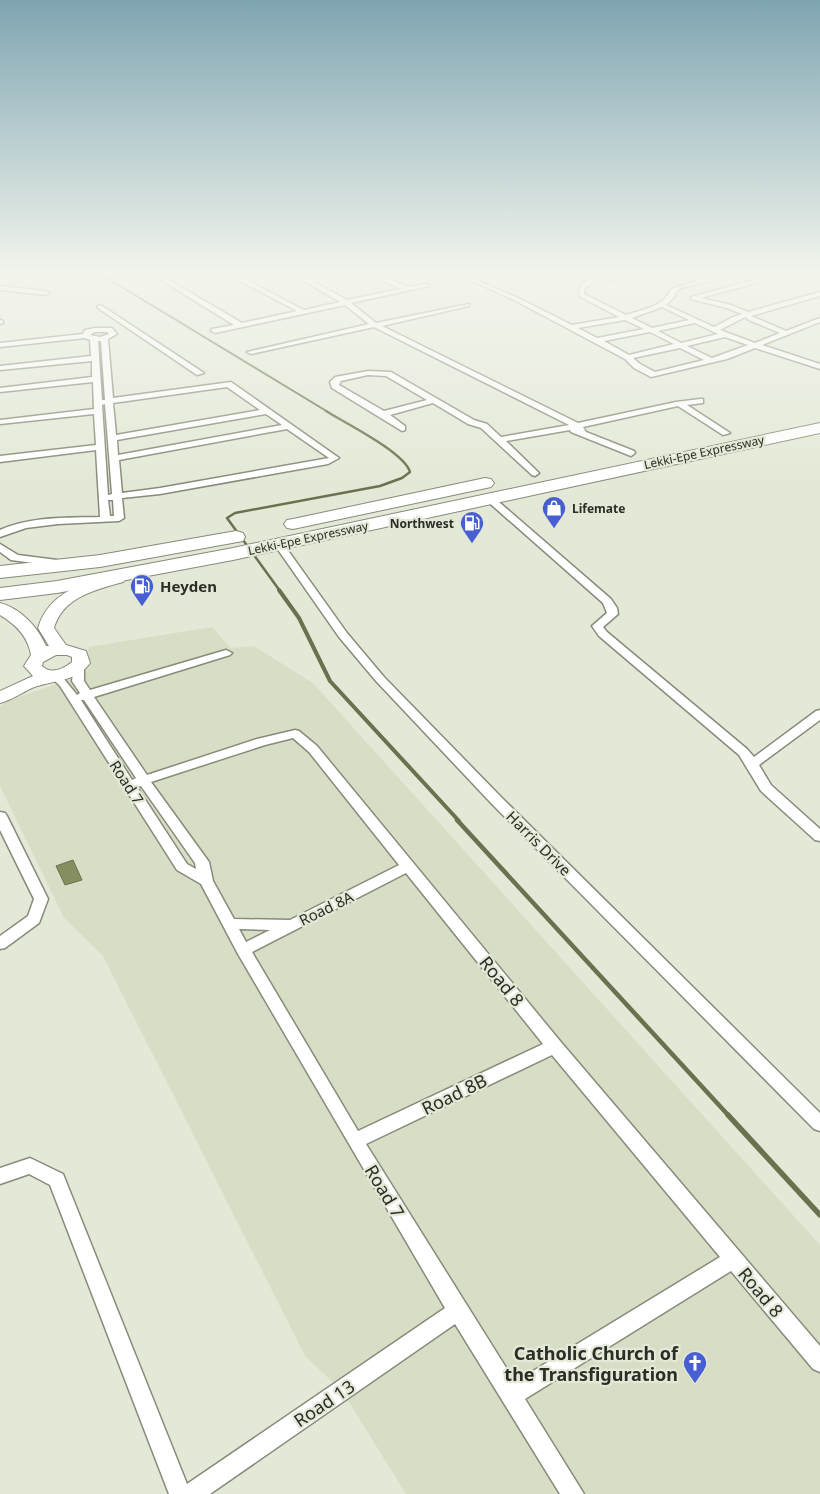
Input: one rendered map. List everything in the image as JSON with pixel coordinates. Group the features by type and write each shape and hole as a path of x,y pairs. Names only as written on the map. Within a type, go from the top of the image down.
{"highway":[{"name":"Lekki-Epe Expressway","path":"517,476 820,413"},
{"name":"Lekki-Epe Expressway","path":"0,572 265,542 489,498 820,428"},
{"name":"Lekki-Epe Expressway","path":"265,542 499,480"},
{"name":"Lekki-Epe Expressway","path":"0,594 134,574 229,547"}],"street":[{"path":"0,345 37,342"},
{"path":"91,342 95,358 105,520"},
{"path":"0,534 15,527 26,525 58,521 119,518 104,342"},
{"path":"152,342 200,373"},
{"path":"251,352 298,342"},
{"path":"393,342 413,354 532,409 566,428"},
{"path":"406,342 631,453"},
{"path":"596,342 628,357 637,366 654,375 710,360 764,342"},
{"path":"672,342 710,360"},
{"path":"628,357 698,342"},
{"path":"746,342 820,367"},
{"path":"0,368 95,358"},
{"path":"402,428 383,414 335,386 334,382 338,379 368,373 388,374 470,422 484,426 536,473"},
{"path":"464,378 475,375"},
{"path":"0,390 96,379"},
{"path":"0,422 98,407 109,401 225,384 335,458 328,461 215,482 103,501"},
{"path":"383,414 435,400"},
{"path":"498,440 566,428 580,429 680,404 700,401"},
{"path":"680,404 726,433"},
{"path":"112,438 269,412"},
{"path":"114,458 290,426"},
{"path":"0,459 100,447"},
{"path":"489,498 607,601 612,608 613,614 597,626 603,634 743,752 753,763 759,780 766,788 820,838"},
{"name":"Harris Drive","path":"265,542 380,679 497,801 820,1124"},
{"path":"0,547 16,558 35,561 100,562"},
{"path":"60,649 46,628 48,618 53,609 62,601 75,594 134,574"},
{"path":"0,608 24,626 39,648 36,661 38,673 54,676"},
{"path":"0,688 36,661 60,649 80,654 82,663 78,668 27,684 0,698"},
{"path":"74,699 226,652"},
{"name":"Road 7","path":"78,668 78,681 88,695 137,782 151,819 182,867 206,882"},
{"name":"Road 7","path":"54,676 74,699 137,782 166,814 202,862 206,882 243,950 355,1141 458,1311 573,1494"},
{"path":"753,763 820,714"},
{"name":"Road 8","path":"137,782 261,742 295,734 313,749 554,1046 820,1362"},
{"path":"151,819 166,814"},
{"path":"0,816 41,899 34,919 0,944"},
{"name":"Road 8A","path":"243,950 409,866"},
{"path":"230,924 291,925"},
{"name":"Road 8B","path":"355,1141 554,1046"},
{"path":"0,1176 30,1166 56,1180 180,1494"},
{"path":"512,1395 734,1260"},
{"name":"Road 13","path":"204,1490 458,1311"}],"shaded area":[{"path":"212,627 231,648 254,646 313,683 820,1245 820,1494 406,1494 342,1391 305,1356 103,956 64,918 0,786 0,706 10,700 80,676 87,670 89,662 88,647"},
{"path":"73,860 82,880 65,885 56,866"}],"waterway":[{"path":"212,342 328,412"},
{"path":"280,591 227,518 235,513 380,486 402,478 410,472 405,464 386,447 326,411"},
{"path":"279,590 299,618 330,681 459,821"},
{"path":"457,820 729,1116"},
{"path":"728,1115 820,1215"}],"place":[{"name":"Lifemate","path":"554,529"},
{"name":"Northwest","path":"472,544"},
{"name":"Heyden","path":"142,607"},
{"name":"Catholic Church of the Transfiguration","path":"695,1384"}]}
